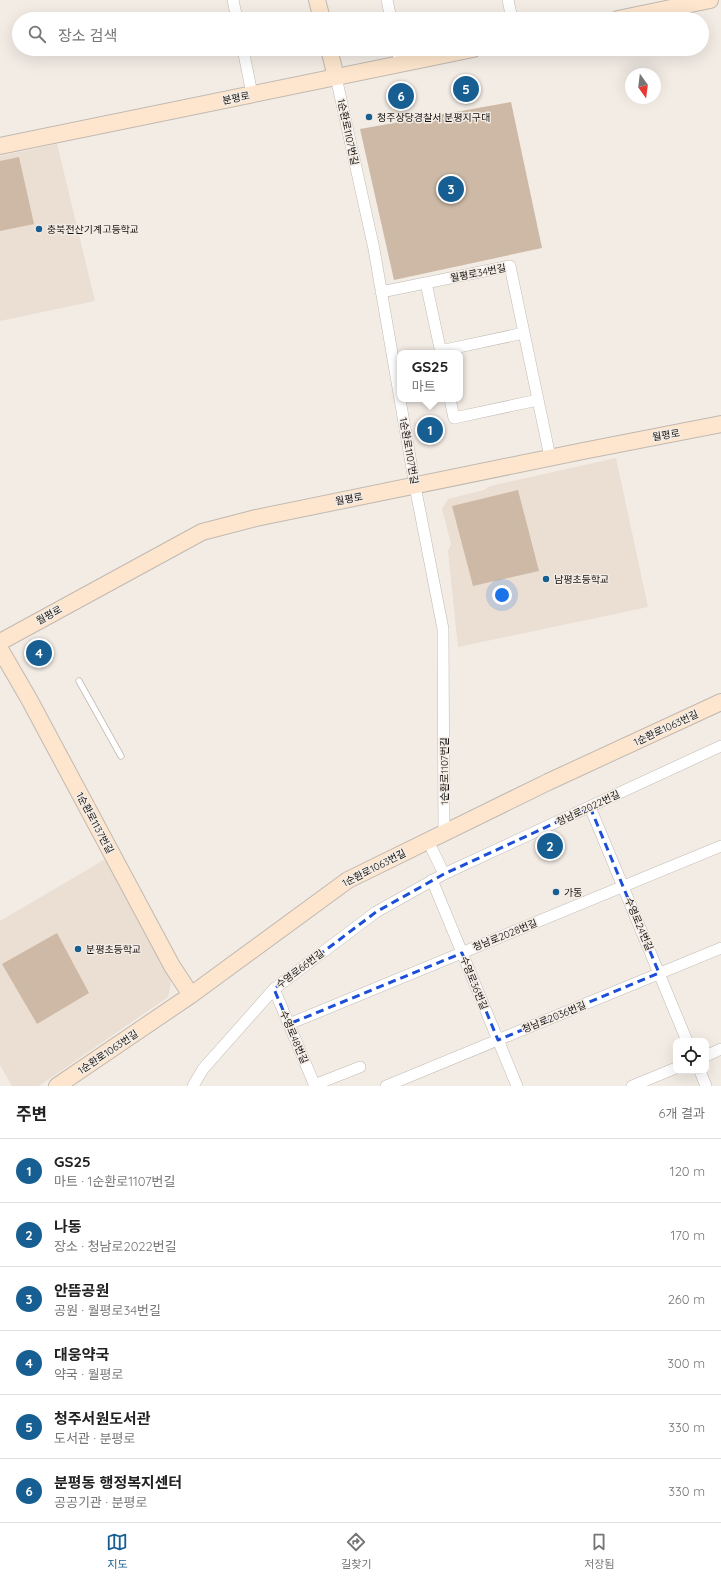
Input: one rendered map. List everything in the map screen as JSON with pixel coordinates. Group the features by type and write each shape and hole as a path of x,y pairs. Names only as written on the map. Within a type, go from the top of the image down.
{"street":[{"path":"233,0 236,12"},
{"path":"317,0 320,12"},
{"path":"387,0 390,12"},
{"path":"508,0 511,12"},
{"path":"652,12 710,0"},
{"path":"244,56 252,94"},
{"name":"1순환로1107번길","path":"331,56 374,249 397,383"},
{"name":"분평로","path":"0,146 336,77 398,56"},
{"name":"월평로34번길","path":"381,292 510,266 550,457"},
{"path":"426,283 441,350"},
{"path":"450,350 524,333"},
{"path":"451,402 454,418 538,400"},
{"name":"1순환로1107번길","path":"400,402 443,629 444,833"},
{"name":"월평로","path":"0,642 202,532 256,518 550,457 721,424"},
{"name":"1순환로1137번길","path":"0,650 29,699 172,966 191,996"},
{"name":"1순환로1063번길","path":"57,1086 191,996 348,880 548,782 721,702"},
{"name":"청남로2022번길","path":"432,880 721,746"},
{"name":"수영로24번길","path":"590,807 687,1038"},
{"path":"428,841 444,874"},
{"name":"청남로2028번길","path":"289,1024 721,846"},
{"name":"수영로36번길","path":"432,880 517,1086"},
{"name":"수영로66번길","path":"193,1086 204,1069 274,988 376,912 432,880"},
{"name":"청남로2036번길","path":"386,1086 721,948"},
{"name":"수영로48번길","path":"274,988 314,1086 360,1067"},
{"path":"709,1055 721,1050"},
{"path":"632,1086 673,1069"},
{"path":"701,1074 706,1086"}],"lane":[{"path":"79,682 121,756"}],"highlighted area":[{"path":"590,807 659,973 498,1040 462,953 289,1024 274,989 376,912 444,874"}],"shaded area":[{"path":"511,102 542,248 394,280 360,129"},
{"name":"충북전산기계고등학교","path":"57,144 95,301 0,321 0,156"},
{"path":"19,157 34,224 0,231 0,161"},
{"name":"남평초등학교","path":"616,458 648,607 458,647 448,551 451,544 442,509 448,499 484,490 490,486"},
{"path":"518,490 539,571 473,586 452,506"},
{"name":"분평초등학교","path":"109,857 172,977 168,997 39,1086 12,1086 0,1065 0,921"},
{"path":"57,933 89,993 37,1024 2,964"}],"place":[{"name":"청주서원도서관","path":"466,89"},
{"name":"분평동 행정복지센터","path":"401,96"},
{"name":"청주상당경찰서 분평지구대","path":"369,117"},
{"name":"안뜸공원","path":"451,189"},
{"name":"충북전산기계고등학교","path":"39,229"},
{"name":"GS25","path":"430,430"},
{"name":"남평초등학교","path":"546,579"},
{"name":"대웅약국","path":"39,653"},
{"name":"나동","path":"550,846"},
{"name":"가동","path":"556,892"},
{"name":"분평초등학교","path":"78,949"}]}
